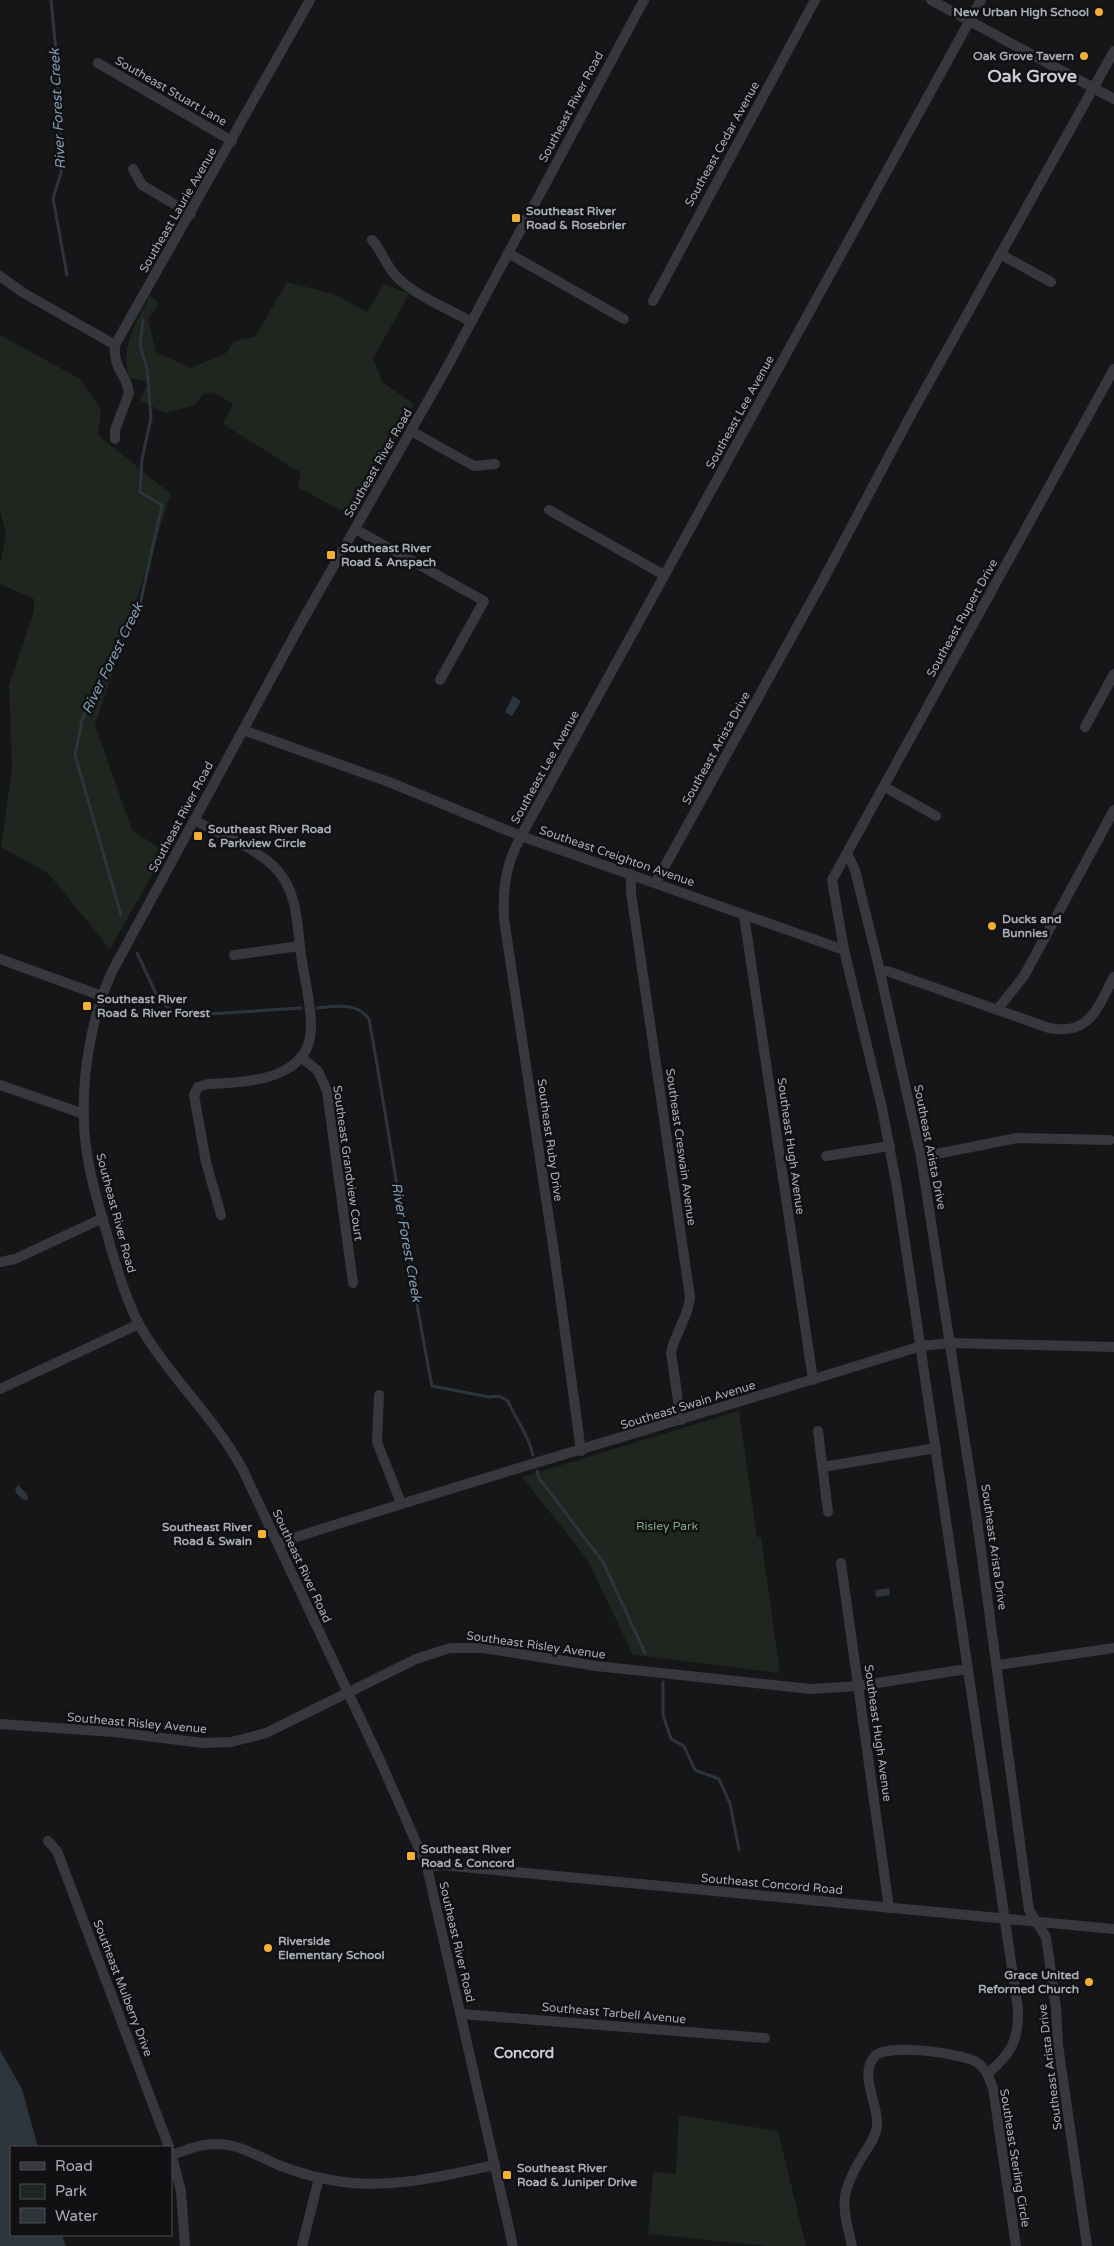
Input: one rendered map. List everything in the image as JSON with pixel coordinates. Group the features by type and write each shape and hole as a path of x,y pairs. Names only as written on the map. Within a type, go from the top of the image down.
{"street":[{"name":"Southeast Laurie Avenue","path":"115,345 192,214 310,0"},
{"name":"Southeast River Road","path":"512,2246 427,1867 348,1692 242,1468 226,1443 162,1360 139,1324 126,1294 102,1218 87,1154 84,1114 88,1064 102,996 112,973 243,730 471,322 644,0"},
{"name":"Southeast Cedar Avenue","path":"653,301 815,0"},
{"path":"931,0 1114,99"},
{"name":"Southeast Lee Avenue","path":"521,836 981,0"},
{"name":"Southeast Arista Drive","path":"656,882 1000,254 1114,51"},
{"name":"Southeast Stuart Lane","path":"98,63 232,140"},
{"path":"132,169 142,185 192,214"},
{"path":"372,240 380,248 389,267 398,278 412,289 471,322"},
{"path":"508,253 624,319"},
{"path":"1000,254 1051,282"},
{"path":"0,276 22,292 115,345 114,357 117,368 128,387 129,393 115,430 115,439"},
{"name":"Southeast Rupert Drive","path":"844,950 832,880 836,871 848,855 1114,369"},
{"path":"411,431 474,466 495,464"},
{"path":"549,510 664,575"},
{"path":"356,529 484,601 440,680"},
{"path":"1084,727 1114,674"},
{"name":"Southeast Creighton Avenue","path":"243,730 389,782 521,836 656,882 844,950"},
{"path":"884,787 936,816"},
{"path":"998,1010 1024,976 1114,810"},
{"path":"194,820 261,856 278,871 293,898 311,1026 308,1043 301,1057 287,1070 272,1077 198,1087 194,1095 194,1106 206,1162 221,1215"},
{"name":"Southeast Ruby Drive","path":"521,836 507,866 503,895 504,919 555,1259 581,1451"},
{"name":"Southeast Arista Drive","path":"848,855 855,870 880,972 921,1157 998,1665 1029,1910 1046,1937 1056,2008 1058,2044 1087,2246"},
{"name":"Southeast Creswain Avenue","path":"631,874 631,893 690,1296 689,1311 673,1344 671,1353 681,1420"},
{"name":"Southeast Hugh Avenue","path":"744,915 813,1380"},
{"path":"234,955 300,946"},
{"path":"844,950 890,1146 1018,2009 1018,2028 1011,2050 987,2074 978,2063 961,2056 902,2049 885,2050 876,2055 870,2064 869,2078 877,2126 870,2144 848,2180 845,2191 845,2214 852,2246"},
{"path":"0,959 102,996"},
{"path":"880,972 887,971 1059,1030 1080,1026 1092,1017 1114,977"},
{"name":"Southeast Grandview Court","path":"301,1057 318,1071 327,1091 353,1283"},
{"path":"0,1085 84,1114"},
{"path":"921,1157 1017,1138 1110,1140"},
{"path":"826,1156 890,1146"},
{"path":"0,1262 15,1260 102,1218"},
{"path":"0,1389 139,1324"},
{"name":"Southeast Swain Avenue","path":"278,1543 401,1503 581,1451 921,1346 950,1343 1114,1347"},
{"path":"379,1395 378,1442 401,1503"},
{"path":"818,1431 824,1467 828,1512"},
{"path":"824,1467 936,1448"},
{"name":"Southeast Hugh Avenue","path":"840,1563 889,1908"},
{"name":"Southeast Risley Avenue","path":"0,1724 114,1732 202,1743 231,1742 266,1733 416,1659 450,1648 464,1647 596,1666 780,1688 811,1689 858,1686 968,1669"},
{"path":"998,1665 1114,1648"},
{"name":"Southeast Mulberry Drive","path":"48,1841 57,1851 169,2146"},
{"name":"Southeast Concord Road","path":"427,1867 441,1865 1114,1929"},
{"name":"Southeast Tarbell Avenue","path":"461,2014 765,2038"},
{"name":"Southeast Sterling Circle","path":"987,2074 993,2088 1016,2246"},
{"path":"172,2152 208,2144 234,2146 319,2178 356,2183 400,2182 495,2165"},
{"name":"Southeast Mulberry Drive","path":"172,2156 181,2190 185,2246"},
{"path":"302,2246 319,2178"}],"green space":[{"path":"287,282 336,295 367,312 384,284 409,294 373,359 383,383 414,404 350,515 297,487 301,473 223,424 233,404 213,392 203,394 195,405 165,413 140,400 149,382 130,378 127,367 126,357 131,336 150,296 159,303 148,319 156,352 191,368 226,353 234,341 255,337"},
{"path":"0,335 80,379 101,409 98,435 171,494 95,725 132,830 165,852 110,949 48,873 1,847 12,769 9,686 34,611 34,599 0,584 0,565 6,535 0,509"},
{"name":"Risley Park","path":"739,1411 757,1537 761,1537 780,1673 633,1655 587,1559 522,1477"},
{"path":"679,2115 778,2131 806,2246 769,2246 648,2234 653,2172 676,2174"}],"water":[{"path":"513,696 521,701 512,716 505,712"},
{"path":"18,1485 27,1494 28,1500 22,1498 15,1490"},
{"path":"889,1588 890,1595 876,1597 875,1590"},
{"path":"0,2050 22,2089 38,2146 10,2146 10,2236 62,2236 66,2246 0,2246"}],"waterway":[{"name":"River Forest Creek","path":"51,0 56,51 61,173 53,198 67,275"},
{"name":"River Forest Creek","path":"121,915 75,755 82,720 114,648 141,600 162,505 140,492 142,459 151,418 147,369 140,345 143,320"},
{"name":"River Forest Creek","path":"137,953 159,1000 178,1016 301,1008"},
{"name":"River Forest Creek","path":"317,1008 346,1006 358,1010 369,1019 432,1386 489,1397 499,1396 508,1401 529,1441 533,1455"},
{"name":"River Forest Creek","path":"537,1471 539,1478 603,1562 645,1653"},
{"name":"River Forest Creek","path":"663,1682 663,1715 671,1739 684,1746 695,1770 719,1779 730,1804 739,1850"}],"place":[{"name":"New Urban High School","path":"1099,12"},
{"name":"Oak Grove Tavern","path":"1084,56"},
{"name":"Southeast River Road & Rosebrier","path":"516,218"},
{"name":"Southeast River Road & Anspach","path":"331,555"},
{"name":"Southeast River Road & Parkview Circle","path":"198,836"},
{"name":"Ducks and Bunnies","path":"992,926"},
{"name":"Southeast River Road & River Forest","path":"87,1006"},
{"name":"Southeast River Road & Swain","path":"262,1534"},
{"name":"Southeast River Road & Concord","path":"411,1856"},
{"name":"Riverside Elementary School","path":"268,1948"},
{"name":"Grace United Reformed Church","path":"1089,1982"},
{"name":"Southeast River Road & Juniper Drive","path":"507,2175"}],"district":[{"name":"Oak Grove","path":"1032,76"},
{"name":"Concord","path":"524,2053"}]}
